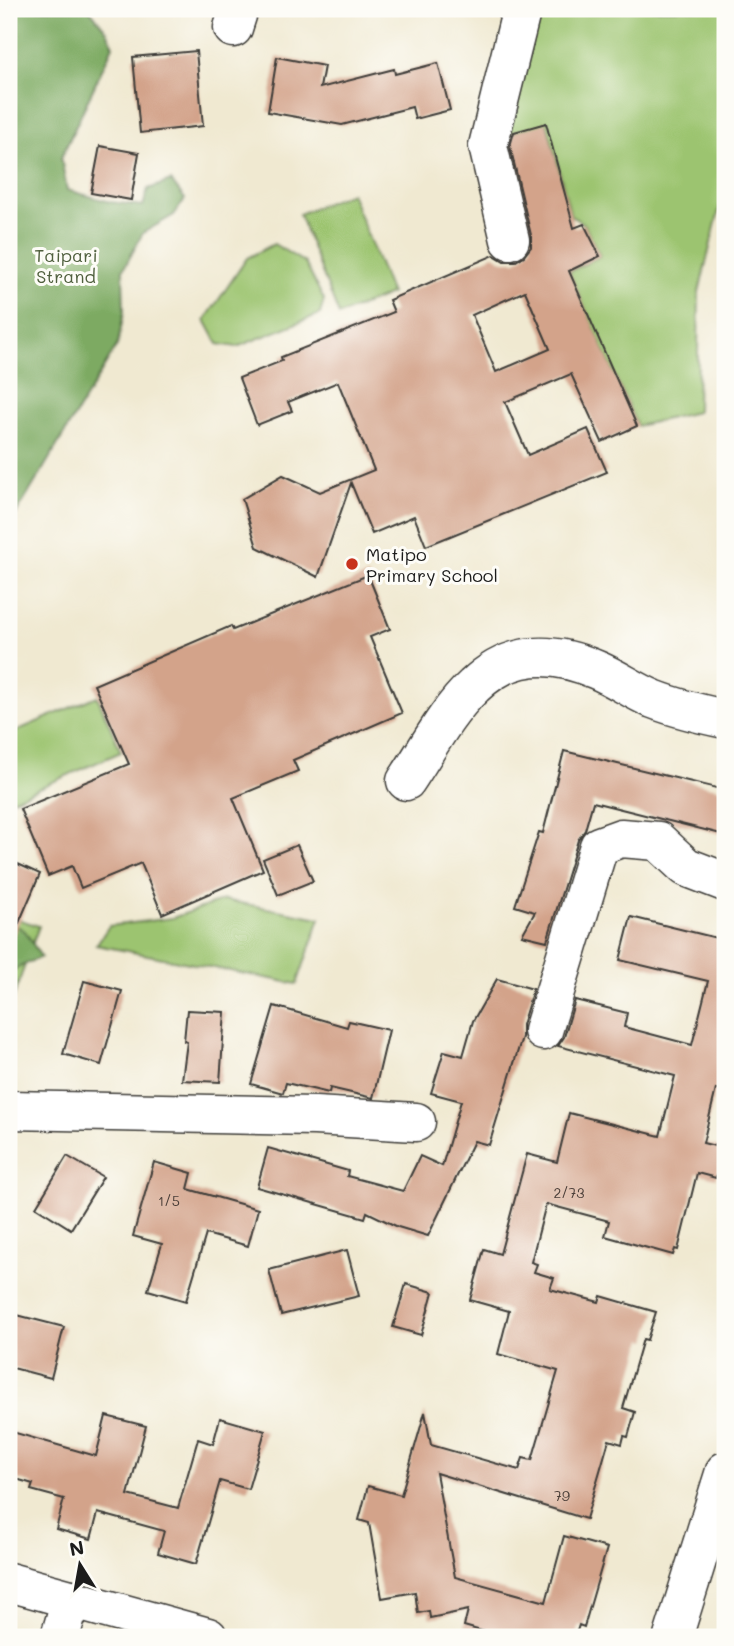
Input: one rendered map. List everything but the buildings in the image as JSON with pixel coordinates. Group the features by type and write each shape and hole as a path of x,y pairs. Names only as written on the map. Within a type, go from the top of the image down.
{"street":[{"path":"510,240 488,146 521,12 516,9"},
{"path":"406,781 472,687 493,669 536,656 558,656 577,662 655,700 725,719"},
{"path":"543,1031 599,846 621,838 658,841 685,867 725,882"},
{"path":"9,1110 315,1116 416,1122"},
{"path":"673,1637 725,1471"},
{"path":"9,1581 208,1637"},
{"path":"60,1637 71,1599"}],"green space":[{"name":"Taipari Strand","path":"9,9 89,9 107,31 113,46 61,158 67,190 111,202 143,206 148,189 171,181 185,199 174,215 143,233 123,270 124,312 118,344 9,526"},
{"path":"535,9 725,9 725,186 699,292 697,412 637,426 569,272 600,256 584,224 571,216 547,124 502,135"},
{"path":"351,193 391,294 339,315 299,214"},
{"path":"274,244 305,263 324,300 320,314 237,347 218,344 205,320 247,258"},
{"path":"97,696 121,752 9,801 9,734"},
{"path":"224,900 320,918 297,984 96,945 109,926 172,918"},
{"path":"9,916 39,926 9,1009"},
{"path":"9,921 25,931 41,957 9,972"}],"place":[{"name":"Matipo Primary School","path":"352,564"}]}
